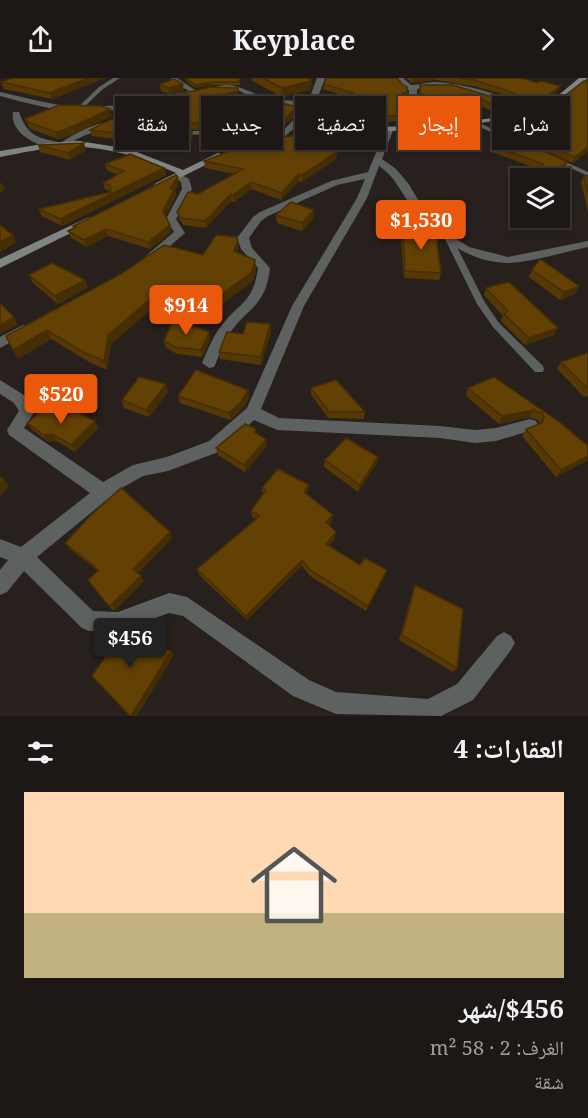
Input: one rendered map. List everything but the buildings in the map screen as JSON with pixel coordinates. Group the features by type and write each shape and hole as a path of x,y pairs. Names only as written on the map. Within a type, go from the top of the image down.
{"main road":[{"path":"564,96 584,78"},
{"path":"386,128 398,128"},
{"path":"0,154 62,144 102,148 149,158 180,174"},
{"path":"148,191 235,150"},
{"path":"0,264 97,216"}],"street":[{"path":"229,78 212,89 242,89 256,97 295,103"},
{"path":"315,96 321,78"},
{"path":"399,78 402,84 413,89 428,83 451,86 492,96"},
{"path":"412,96 413,89"},
{"path":"182,96 199,91"},
{"path":"0,94 45,105 115,113"},
{"path":"16,114 16,124 24,133 35,139 62,144 115,117"},
{"path":"0,585 23,557 103,492 139,470 168,464 215,446 252,412 264,389 279,346 298,306 362,198 390,128"},
{"path":"210,363 222,334 250,306 262,287 264,268 247,249 243,238 256,219 375,167 393,171 405,185 416,205 449,239 465,249 485,256 508,260 588,244"},
{"path":"143,262 180,233 171,219 187,189 186,182 180,174"},
{"path":"0,343 30,326"},
{"path":"0,386 19,399 27,411 15,430 103,492"},
{"path":"252,412 277,424 440,432 465,438 503,434 530,425"},
{"path":"0,548 23,557 89,621 118,622 169,603 187,607 301,688 336,703 429,710 465,692 504,643"}],"lane":[{"path":"78,109 101,88 117,78"},
{"path":"174,78 180,84 199,91"},
{"path":"545,154 588,174"},
{"path":"449,239 480,302 496,325 539,369"}]}
